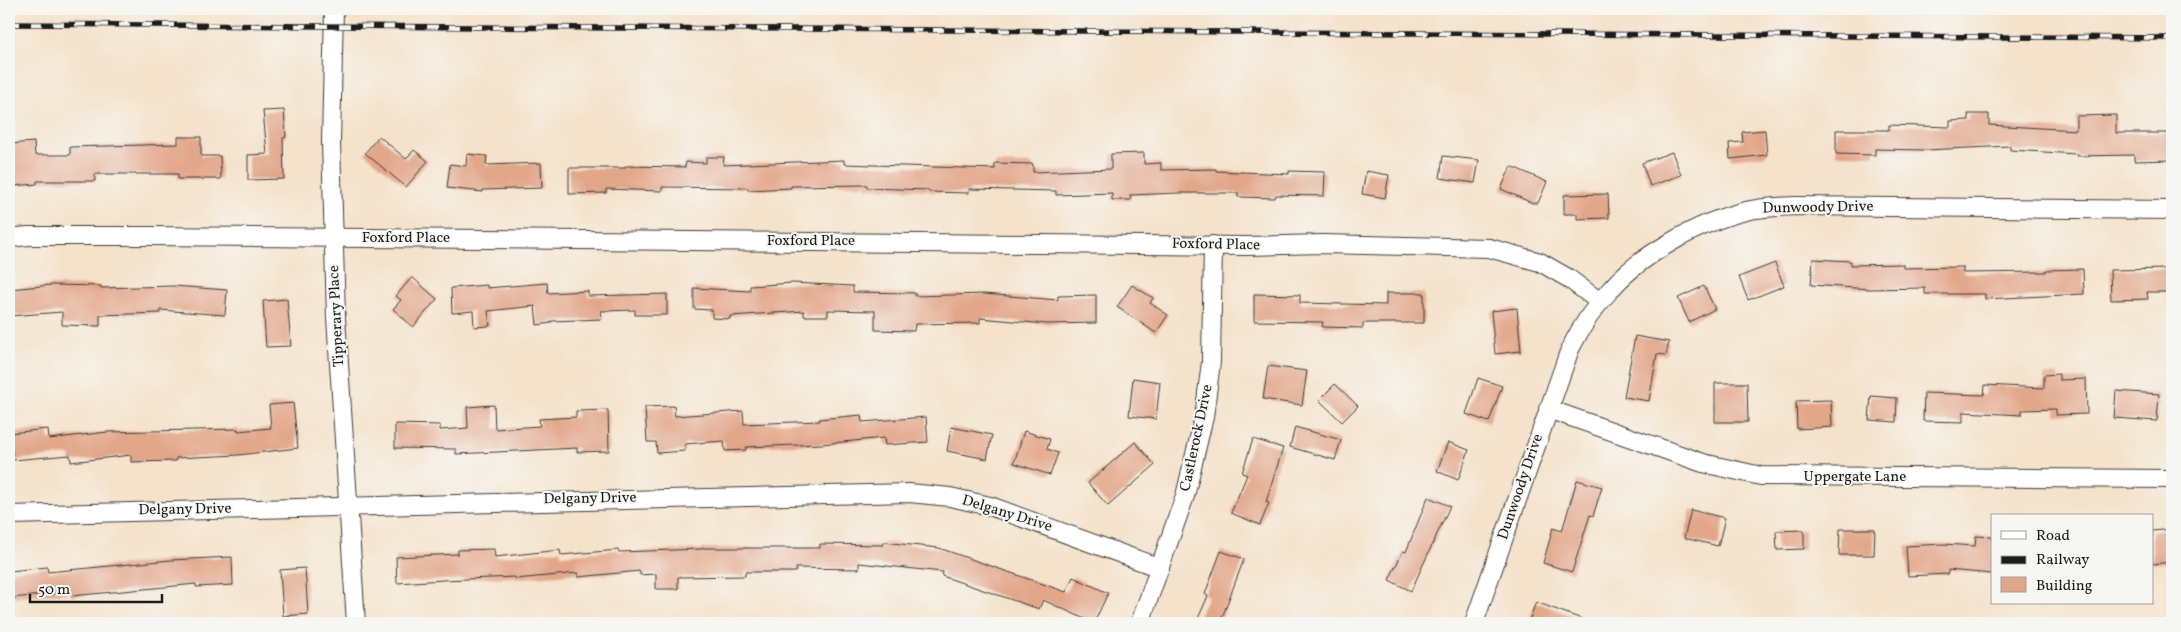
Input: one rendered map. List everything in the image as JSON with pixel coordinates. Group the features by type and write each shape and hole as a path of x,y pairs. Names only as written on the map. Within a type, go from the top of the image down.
{"street":[{"name":"Tipperary Place","path":"334,9 331,141 336,318 356,623"},
{"name":"Dunwoody Drive","path":"1474,623 1570,349 1583,325 1612,287 1662,248 1695,230 1746,211 1795,206 2172,210"},
{"name":"Foxford Place","path":"9,238 28,236 138,236 1213,245 1323,244 1489,248 1540,262 1568,278 1600,302"},
{"name":"Castlerock Drive","path":"1140,623 1185,496 1204,417 1211,362 1213,245"},
{"name":"Uppergate Lane","path":"1548,409 1704,463 1761,476 2172,479"},
{"name":"Delgany Drive","path":"9,515 843,493 926,493 990,506 1160,568"}],"building":[{"path":"284,110 286,137 283,138 284,179 248,180 248,155 267,154 263,111"},
{"path":"1968,114 1989,114 1989,125 2076,130 2076,116 2116,115 2116,133 2172,133 2172,160 2134,161 2134,155 2077,156 2077,154 2010,150 2010,146 1926,150 1875,149 1875,155 1836,154 1836,130 1889,130 1889,125 1950,127 1950,121 1969,120"},
{"path":"1765,130 1767,155 1730,159 1729,143 1743,142 1742,132"},
{"path":"379,136 406,159 414,150 428,161 406,187 365,153"},
{"path":"178,137 201,137 201,156 220,156 221,179 178,179 178,174 95,174 95,181 37,181 37,184 12,186 9,144 34,142 35,155 70,155 70,147 178,144"},
{"path":"1672,152 1681,175 1650,186 1642,163"},
{"path":"1144,153 1144,164 1161,163 1161,170 1216,169 1216,171 1289,174 1289,171 1325,172 1324,196 1276,195 1275,198 1238,197 1238,193 1178,193 1130,195 1131,200 1112,200 1112,193 1056,195 1056,191 969,189 969,193 929,192 929,190 867,188 867,185 791,186 791,188 748,190 748,188 662,187 662,191 606,189 606,193 569,194 569,168 625,168 625,166 685,167 686,162 706,163 706,157 724,157 723,165 844,160 844,164 995,169 995,163 1033,164 1033,172 1111,169 1111,154"},
{"path":"467,154 487,156 486,165 541,163 542,188 483,190 483,192 447,188 450,164 466,166"},
{"path":"1443,156 1479,160 1475,183 1440,178"},
{"path":"1511,166 1547,182 1538,203 1532,203 1501,189"},
{"path":"1366,171 1389,175 1385,198 1362,194"},
{"path":"1608,194 1609,218 1577,219 1577,214 1564,214 1564,195"},
{"path":"1813,259 1851,261 1851,265 1903,264 1903,268 1963,267 1963,273 2046,272 2046,270 2083,269 2084,294 1985,299 1985,294 1925,294 1925,288 1870,289 1811,285"},
{"path":"1775,263 1784,286 1748,300 1739,277"},
{"path":"2172,269 2172,292 2147,292 2148,299 2111,300 2110,270"},
{"path":"412,277 437,299 413,327 393,309 401,300 396,296"},
{"path":"547,283 548,293 588,291 588,296 667,294 667,315 635,315 635,310 601,311 602,319 551,321 551,323 537,325 535,306 488,311 490,326 474,327 473,311 452,313 451,288 487,285 487,288"},
{"path":"792,283 853,286 853,292 915,293 915,296 984,294 1058,300 1058,296 1096,295 1096,323 1046,324 980,318 980,323 915,324 914,331 875,330 875,311 828,310 828,316 804,316 804,311 730,316 730,319 712,318 712,310 694,309 694,288 750,291 750,286"},
{"path":"52,285 101,286 101,288 174,286 227,290 225,315 160,310 160,313 100,315 100,326 62,325 62,312 9,316 9,289"},
{"path":"1132,285 1153,298 1150,303 1168,315 1156,333 1117,307"},
{"path":"1704,286 1715,309 1689,322 1678,298"},
{"path":"1386,293 1424,293 1424,323 1363,323 1363,328 1322,327 1323,322 1254,321 1254,294 1300,295 1300,303 1386,305"},
{"path":"287,299 291,346 266,347 263,301"},
{"path":"1517,308 1521,351 1495,354 1491,311"},
{"path":"1635,336 1669,342 1666,355 1657,354 1649,401 1624,397"},
{"path":"1268,366 1307,371 1302,405 1263,399"},
{"path":"2059,374 2059,380 2086,379 2087,414 2056,415 2056,409 2022,410 2022,415 1963,412 1963,422 1923,421 1924,393 1984,395 1985,385 2044,388 2044,375"},
{"path":"1133,378 1160,382 1156,419 1129,416"},
{"path":"1478,378 1502,386 1489,422 1466,414"},
{"path":"1715,383 1747,383 1748,422 1715,422"},
{"path":"1335,384 1358,406 1342,422 1319,400"},
{"path":"2116,391 2159,394 2157,421 2114,418"},
{"path":"1871,396 1897,398 1896,422 1869,420"},
{"path":"1831,400 1832,427 1797,429 1796,401"},
{"path":"293,403 298,448 238,455 176,458 176,461 131,462 131,455 71,462 70,455 13,460 10,433 48,429 49,439 107,432 238,429 238,431 271,428 269,405"},
{"path":"494,405 495,429 540,426 539,419 576,417 576,411 608,410 609,451 577,452 577,448 456,454 456,449 395,448 395,424 440,425 440,430 468,428 467,407"},
{"path":"674,406 675,416 743,411 744,424 820,421 819,419 861,415 862,422 926,417 928,442 885,445 884,438 822,444 746,447 746,450 725,451 724,441 685,444 685,451 657,453 656,442 647,442 645,407"},
{"path":"951,427 992,435 987,459 947,451"},
{"path":"1295,427 1341,440 1335,460 1290,447"},
{"path":"1024,431 1050,439 1047,449 1058,453 1050,475 1014,463"},
{"path":"1253,439 1283,448 1266,502 1269,503 1260,525 1231,513 1247,475 1242,473"},
{"path":"1135,442 1155,465 1108,506 1088,483"},
{"path":"1448,442 1469,450 1458,480 1437,471"},
{"path":"1577,480 1602,487 1593,516 1590,515 1572,572 1543,563 1553,528 1562,531"},
{"path":"1428,497 1450,506 1411,591 1389,580 1403,551 1406,552"},
{"path":"1691,510 1725,518 1718,546 1684,538"},
{"path":"1840,529 1875,529 1874,555 1839,555"},
{"path":"2171,529 2172,562 2154,564 2154,531"},
{"path":"1804,530 1804,549 1777,550 1776,531"},
{"path":"1976,536 1991,537 1991,574 1948,570 1948,574 1908,576 1906,546 1943,544 1975,546"},
{"path":"883,542 939,548 1066,592 1073,577 1108,593 1094,623 1043,600 1039,609 942,576 943,572 859,563 859,569 796,568 796,572 745,572 745,576 678,577 678,589 656,589 656,574 640,575 640,571 578,577 578,573 516,579 515,577 397,583 396,557 458,554 458,550 494,549 495,557 560,550 561,555 618,550 619,552 702,548 820,548 820,544 883,545"},
{"path":"1221,551 1244,559 1220,623 1196,623 1208,596 1205,594"},
{"path":"232,557 233,585 196,587 196,584 71,596 71,592 12,598 10,571 47,567 48,572 171,560"},
{"path":"305,568 308,614 283,616 280,570"},
{"path":"1536,602 1590,622 1528,623"}],"railway":[{"path":"9,24 2172,38"}]}
